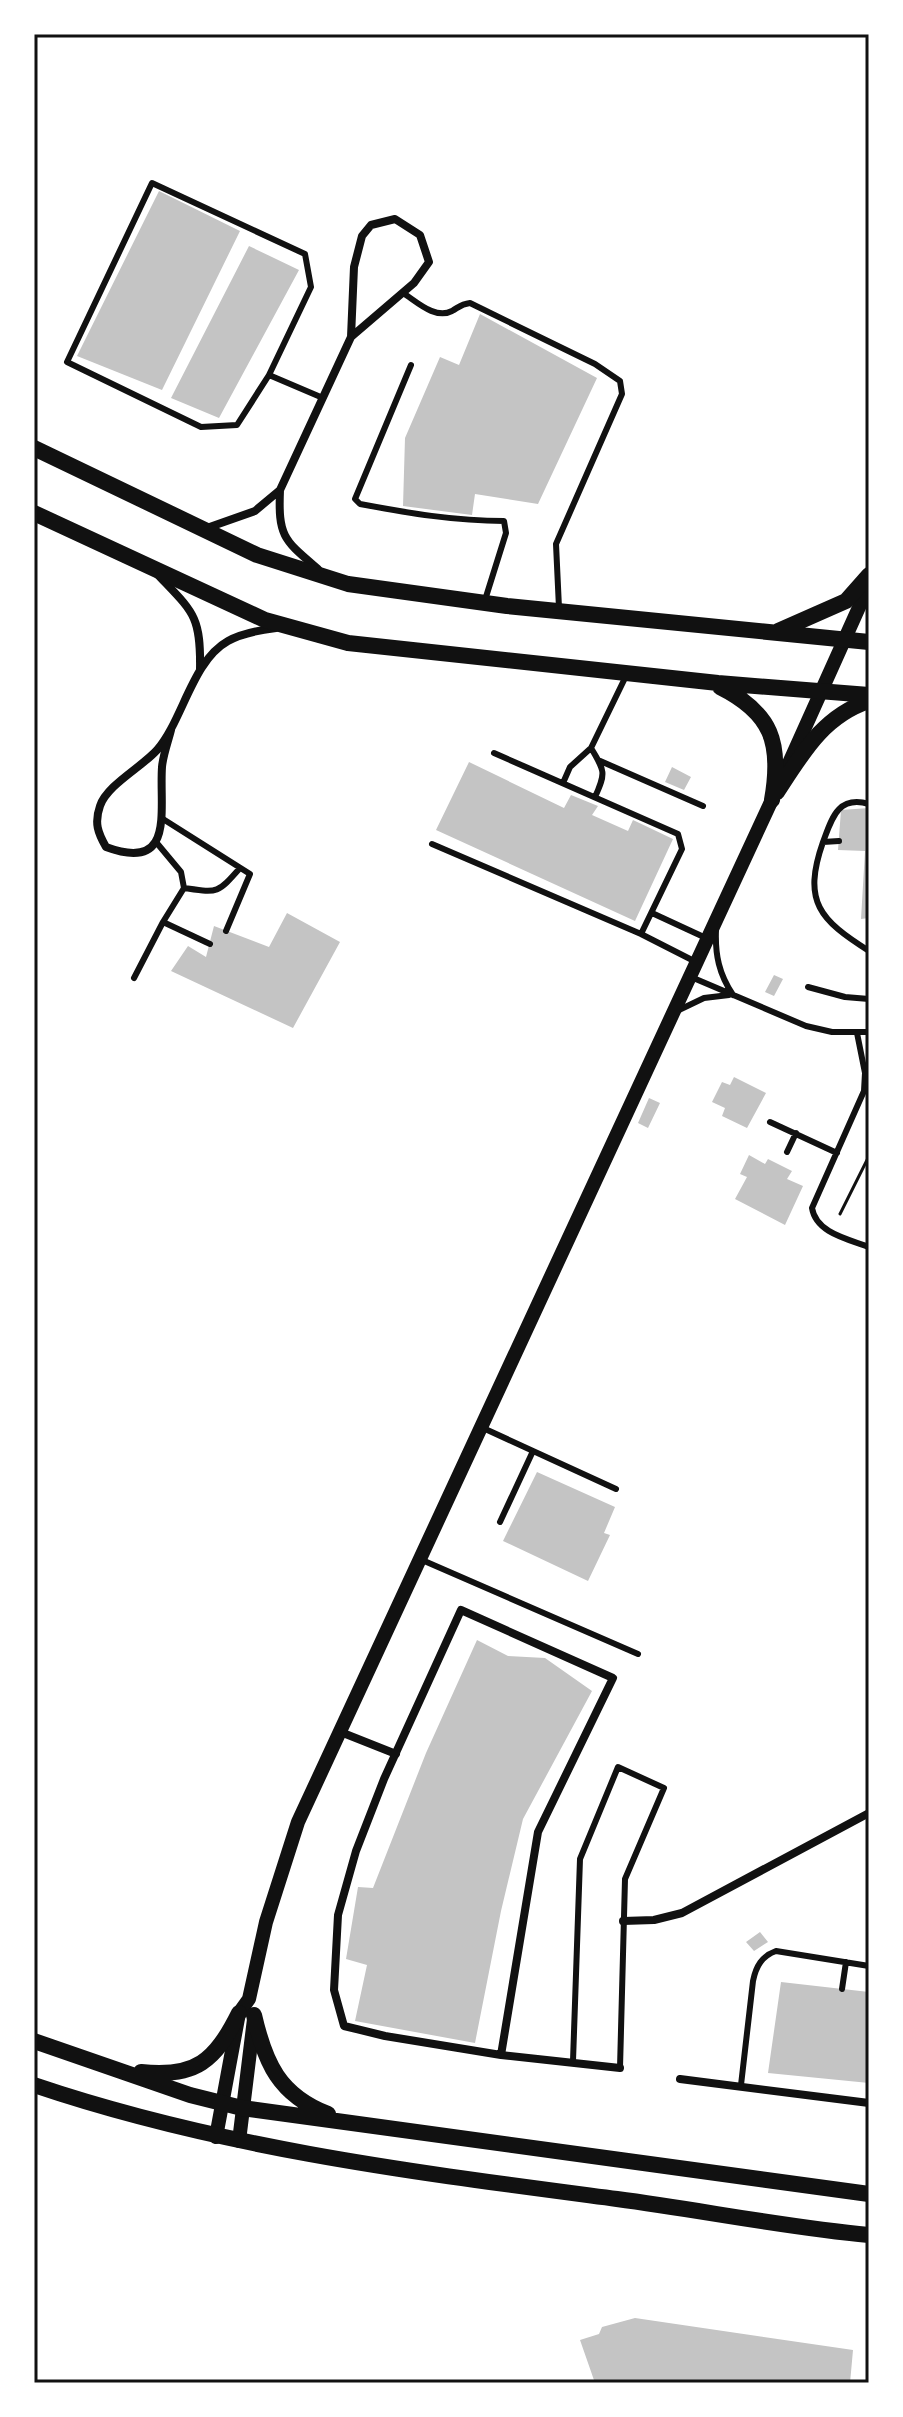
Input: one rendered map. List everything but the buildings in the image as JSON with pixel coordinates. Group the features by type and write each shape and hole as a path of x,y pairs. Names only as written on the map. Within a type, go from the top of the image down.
{"main road":[{"path":"34,448 257,555 348,584 484,603 869,642"},
{"path":"34,513 284,627 348,643 710,682 869,695"},
{"path":"776,631 846,601 869,575"},
{"path":"710,682 741,698 754,709 769,731 777,770 772,800"},
{"path":"772,800 819,731 832,719 869,701"},
{"path":"111,2069 162,2074 183,2072 205,2063 247,2009"},
{"path":"247,2009 261,2048 283,2085 307,2106 354,2124"},
{"path":"34,2041 111,2069 242,2108 869,2194"},
{"path":"34,2085 136,2117 216,2137 422,2174 869,2235"}],"street":[{"path":"329,579 285,541 279,512 280,490 351,337 354,267 362,236 371,225 395,219 420,235 429,262 414,283 351,337"},
{"path":"204,529 255,511 280,490"},
{"path":"150,568 193,612 201,639 200,670"},
{"path":"216,2137 221,2104 247,2009 266,1922 298,1822 869,585"},
{"path":"171,730 162,765 163,819 156,842 149,850 127,855 106,847 96,829 99,807 105,797 157,751 171,730 200,670 226,642 255,631 284,627"},
{"path":"501,2055 538,1832 613,1678 461,1610 356,1851 338,1915 334,1990 344,2026 501,2055 620,2068"},
{"path":"338,1731 396,1754"},
{"path":"623,1921 654,1920 682,1913 869,1813"},
{"path":"239,2141 247,2009"},
{"path":"680,2079 869,2103"}],"lane":[{"path":"152,183 305,254 311,287 269,375 237,425 201,427 67,362 152,183"},
{"path":"403,293 426,309 440,313 448,314 464,303 470,303 595,364 620,381 622,394 556,544 559,611"},
{"path":"411,365 355,499 360,504 402,512 505,522 506,533 484,603"},
{"path":"269,375 323,398"},
{"path":"563,783 570,767 591,748 628,673"},
{"path":"591,748 604,776 595,797"},
{"path":"494,753 678,834 682,849 641,934"},
{"path":"598,760 703,806"},
{"path":"869,804 857,801 844,804 835,813 823,842 815,878 823,915 836,930 869,951"},
{"path":"163,819 250,874 226,931"},
{"path":"823,842 839,841"},
{"path":"134,978 184,888 181,872 156,842"},
{"path":"432,844 641,934 696,962"},
{"path":"184,888 210,892 222,889 240,868"},
{"path":"652,913 707,938"},
{"path":"717,918 720,972 733,995"},
{"path":"163,922 210,944"},
{"path":"690,976 806,1026 832,1032 869,1032"},
{"path":"808,987 845,997 869,999"},
{"path":"670,1019 692,1002 733,995"},
{"path":"857,1033 865,1073 864,1091 812,1208 814,1219 823,1229 869,1247"},
{"path":"770,1122 837,1153"},
{"path":"787,1152 796,1133"},
{"path":"480,1426 616,1489"},
{"path":"500,1522 533,1451"},
{"path":"419,1558 638,1654"},
{"path":"573,2061 580,1859 618,1767 664,1788 625,1879 620,2068"},
{"path":"741,2085 755,1970 768,1954 776,1951 869,1966"},
{"path":"842,1989 846,1962"}],"path":[{"path":"840,1214 869,1156"}]}
